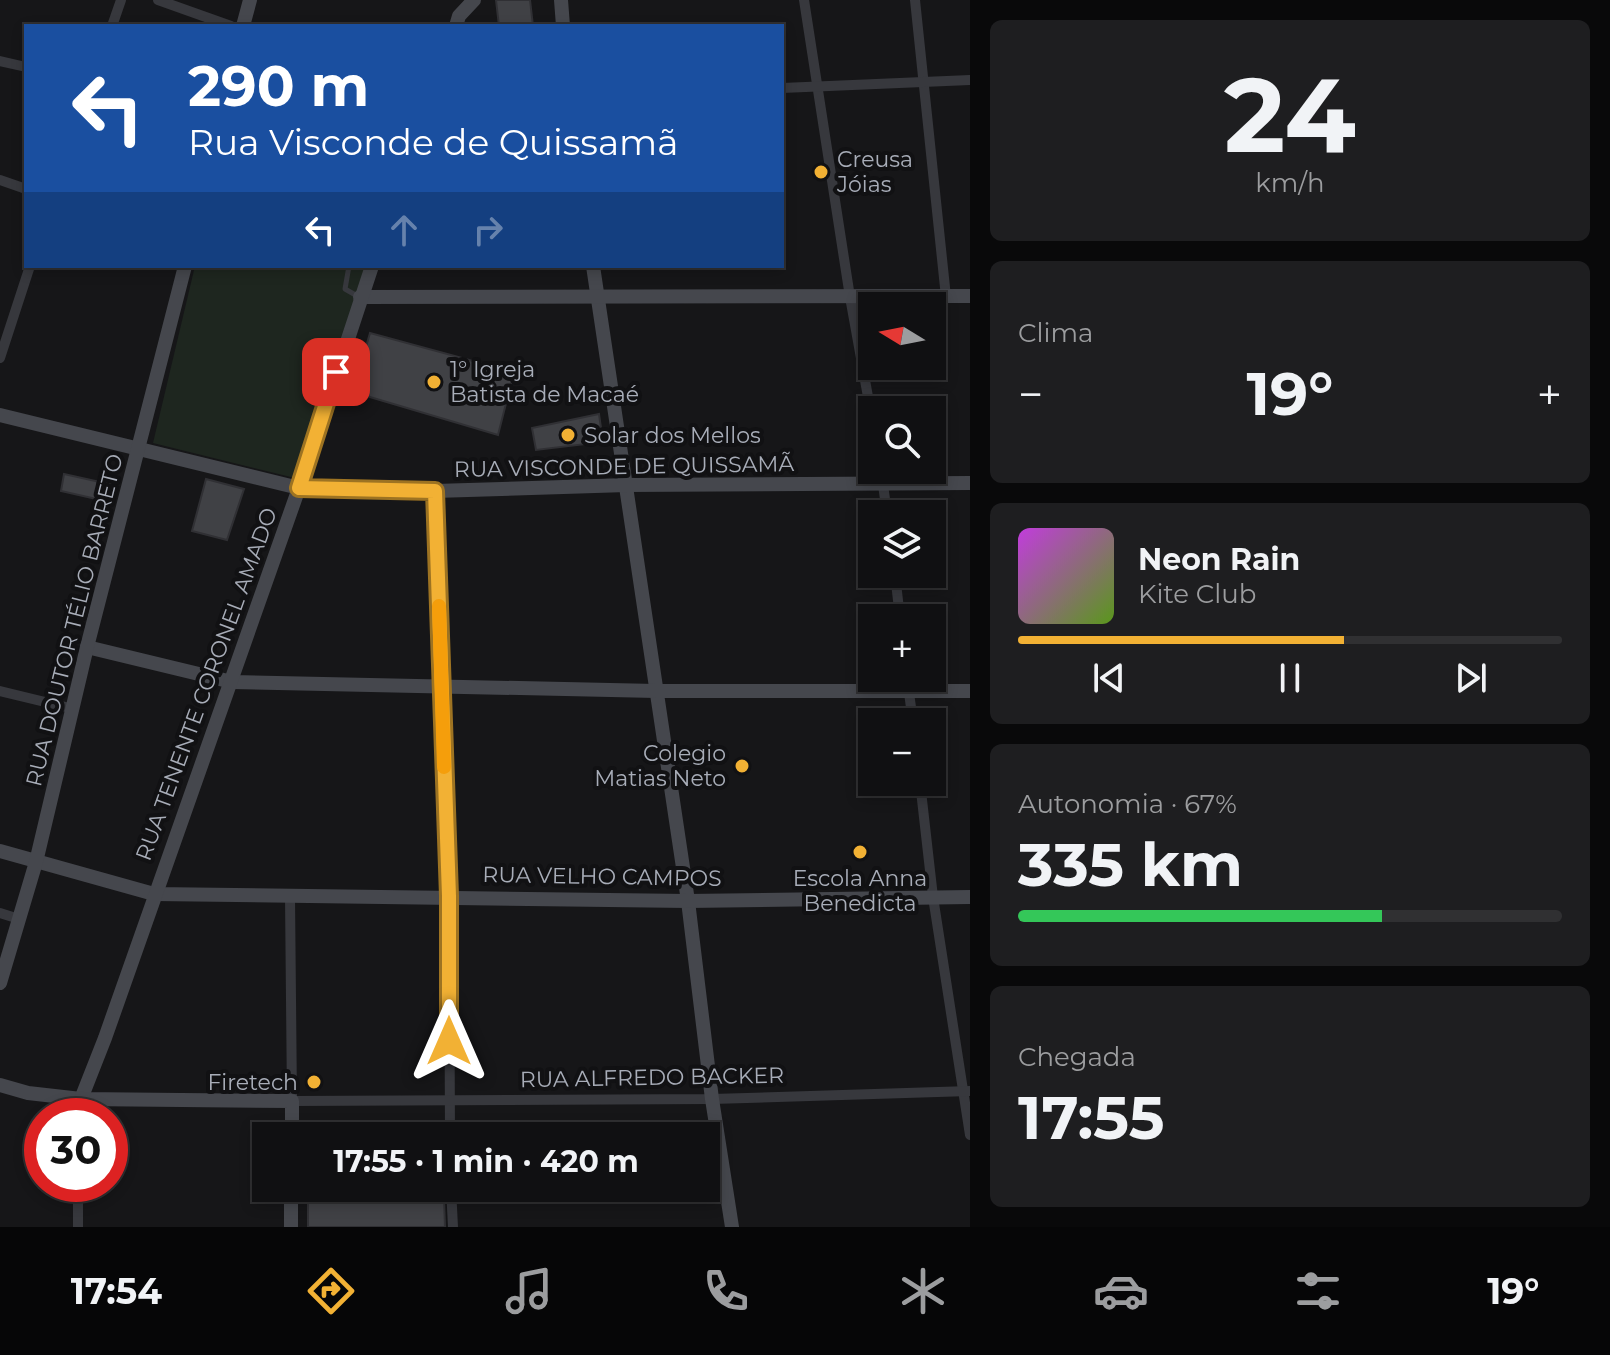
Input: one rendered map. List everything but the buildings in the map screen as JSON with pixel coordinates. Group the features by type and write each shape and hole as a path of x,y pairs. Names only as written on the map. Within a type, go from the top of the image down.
{"street":[{"path":"113,24 121,0"},
{"path":"158,0 225,24"},
{"path":"244,24 250,0"},
{"path":"457,24 459,16 474,0"},
{"path":"561,0 563,24"},
{"path":"804,0 868,396"},
{"path":"915,0 946,292"},
{"path":"0,61 24,67"},
{"path":"784,88 970,80"},
{"path":"0,180 24,188"},
{"path":"0,358 5,325 29,268"},
{"name":"RUA DOUTOR TÉLIO BARRETO","path":"0,983 36,862 87,647 184,268"},
{"name":"RUA TENENTE CORONEL AMADO","path":"81,1098 232,682 371,268"},
{"path":"593,268 688,901 712,1099 732,1227"},
{"path":"946,297 970,296"},
{"path":"360,297 858,297"},
{"name":"RUA VISCONDE DE QUISSAMÃ","path":"0,415 299,488 435,491 858,478"},
{"name":"RUA VISCONDE DE QUISSAMÃ","path":"946,481 970,483"},
{"path":"435,491 449,896 450,1122"},
{"path":"87,647 232,682 656,691 858,685"},
{"path":"946,688 970,691"},
{"path":"0,691 74,709"},
{"path":"922,796 933,897 967,1091 970,1135"},
{"name":"RUA VELHO CAMPOS","path":"0,851 154,894 688,901 970,897"},
{"path":"290,897 292,1122"},
{"path":"0,913 19,919"},
{"name":"RUA ALFREDO BACKER","path":"2,1086 75,1098"},
{"name":"RUA ALFREDO BACKER","path":"128,1099 449,1102 712,1099 967,1091"},
{"path":"78,1202 78,1227"},
{"path":"291,1202 291,1227"},
{"path":"452,1202 453,1227"}],"lane":[{"path":"349,268 345,289 360,297"}],"shaded area":[{"path":"195,268 370,268 295,478 153,443"}],"slow traffic":[{"path":"439,606 444,767"}],"place":[{"name":"Creusa Jóias","path":"821,172"},
{"name":"1° Igreja Batista de Macaé","path":"434,382"},
{"name":"Solar dos Mellos","path":"568,435"},
{"name":"Colegio Matias Neto","path":"742,766"},
{"name":"Escola Anna Benedicta","path":"860,852"},
{"name":"Firetech","path":"314,1082"}],"route":[{"path":"336,372 299,488 435,491 449,896 449,1041"}]}
